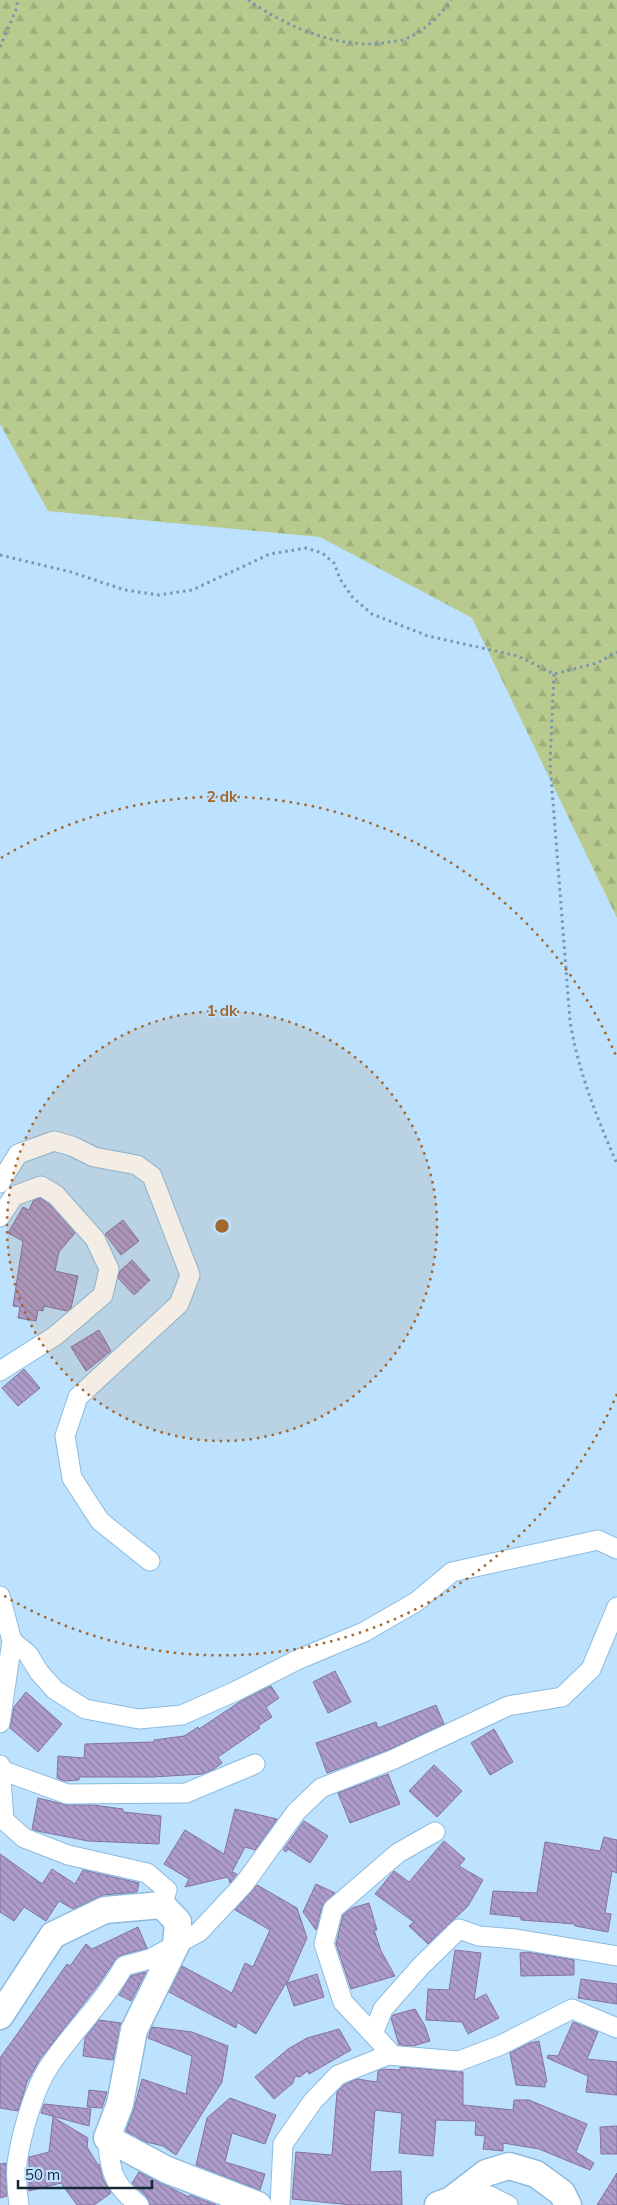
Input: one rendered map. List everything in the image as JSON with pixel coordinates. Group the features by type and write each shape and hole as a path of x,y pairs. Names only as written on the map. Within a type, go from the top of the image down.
{"street":[{"path":"0,1183 18,1154 54,1141 72,1146 94,1157 137,1165 152,1176 190,1275 179,1304 78,1397 65,1436 72,1478 100,1521 150,1561"},
{"path":"0,1217 14,1196 41,1186 56,1195 95,1239 109,1269 102,1295 55,1336 0,1371"},
{"path":"12,1641 28,1654 39,1672 54,1690 85,1709 139,1719 182,1715 236,1692 297,1660 364,1632 416,1602 452,1572 598,1540 617,1549"},
{"path":"0,1596 12,1641 0,1724"},
{"path":"19,2205 17,2163 38,2091 50,2065 112,1987 124,1966 150,1959 200,1932 244,1884 296,1812 321,1788 392,1760 508,1706 562,1697 591,1669 617,1607"},
{"path":"162,1905 167,1890 147,1873 68,1855 24,1838 4,1820 0,1768 67,1794 186,1793 256,1764"},
{"path":"388,2055 388,2050 343,2002 324,1944 333,1909 398,1853 435,1832"},
{"path":"139,2205 120,2187 111,2172 107,2138 120,2104 134,2030 176,1945 178,1922 162,1905"},
{"path":"1,2014 53,1935 105,1910 162,1905"},
{"path":"373,2034 383,2009 421,1966 459,1929 479,1936 516,1938 617,1956"},
{"path":"280,2205 283,2144 313,2102 338,2075 388,2055 459,2060 501,2045 572,2009 617,2028"},
{"path":"107,2138 167,2170 258,2205"},
{"path":"444,2202 486,2173 509,2166 536,2174 562,2193 568,2205"},
{"path":"444,2202 490,2196 508,2205"}],"path":[{"path":"0,47 16,10 18,0"},
{"path":"248,0 270,15 323,37 372,45 407,39 443,12 451,0"},
{"path":"0,555 71,572 125,590 159,595 192,590 270,554 306,548 322,553 334,563 340,579 353,598 372,614 428,636 518,656 554,674 597,663 617,652"},
{"path":"554,674 550,762 570,1021 574,1050 583,1079 617,1164"}],"green space":[{"path":"0,0 617,0 617,918 472,618 320,537 48,511 0,424"}],"building":[{"path":"40,1198 49,1204 75,1233 59,1252 55,1271 78,1276 71,1308 67,1311 44,1306 43,1311 38,1310 36,1321 18,1318 20,1307 13,1306 23,1241 8,1233 23,1207 29,1210 33,1201"},
{"path":"123,1220 139,1241 121,1255 105,1234"},
{"path":"132,1260 150,1280 134,1295 118,1278 120,1271"},
{"path":"99,1330 111,1351 86,1371 71,1347"},
{"path":"24,1369 40,1388 18,1406 2,1388"},
{"path":"335,1671 351,1702 328,1713 313,1682"},
{"path":"271,1686 279,1698 266,1707 272,1717 258,1726 260,1728 218,1757 222,1763 214,1769 202,1774 153,1777 79,1777 79,1780 64,1781 57,1778 58,1756 84,1758 85,1744 154,1742 154,1740 184,1736 198,1727 199,1729 241,1701"},
{"path":"26,1692 62,1724 38,1752 10,1728 14,1707"},
{"path":"436,1705 444,1724 388,1750 327,1773 316,1743 376,1722 378,1728"},
{"path":"494,1729 513,1762 490,1775 471,1743"},
{"path":"434,1765 462,1791 437,1817 409,1791"},
{"path":"388,1774 400,1804 350,1823 338,1793"},
{"path":"38,1798 67,1805 93,1805 123,1809 123,1812 161,1816 159,1844 88,1841 37,1831 32,1829"},
{"path":"235,1809 277,1819 255,1850 245,1847 232,1872 237,1874 230,1883 228,1877 185,1887 189,1879 164,1864 185,1830 224,1854"},
{"path":"304,1821 328,1836 310,1863 288,1849 286,1852 283,1850"},
{"path":"604,1837 617,1840 617,1873 612,1871 605,1913 611,1914 608,1932 575,1926 575,1924 521,1920 521,1917 490,1914 493,1891 537,1893 545,1842 600,1851"},
{"path":"444,1841 465,1859 459,1866 483,1880 468,1906 428,1944 409,1926 414,1922 375,1894 394,1871 409,1882"},
{"path":"0,1854 42,1884 52,1869 75,1884 83,1870 139,1883 137,1892 103,1895 73,1909 59,1901 46,1921 24,1907 14,1921 0,1912"},
{"path":"316,1884 335,1893 322,1906 316,1930 303,1912"},
{"path":"257,1885 297,1908 307,1938 287,1983 317,1974 324,1997 294,2006 286,1983 256,2034 237,2022 236,2028 169,1992 182,1966 232,1993 245,1963 253,1967 270,1930 235,1910"},
{"path":"369,1903 377,1930 374,1930 381,1951 395,1976 351,1989 336,1944 343,1915 352,1908"},
{"path":"138,1927 147,1948 121,1955 115,1960 98,1985 40,2059 27,2082 18,2111 0,2108 0,2058 67,1964 70,1966 86,1944 92,1949"},
{"path":"455,1950 481,1953 474,2000 486,1994 499,2018 468,2034 462,2022 426,2020 428,1989 449,1990"},
{"path":"527,1952 574,1960 574,1975 521,1976 520,1953"},
{"path":"146,1972 131,2001 119,1995 131,1976"},
{"path":"581,1979 617,1984 617,2004 578,1998"},
{"path":"415,2009 425,2026 430,2041 413,2046 399,2045 391,2018 393,2015"},
{"path":"99,2020 121,2023 113,2060 83,2056 85,2038"},
{"path":"573,2022 598,2032 587,2059 617,2062 617,2095 586,2092 588,2076 547,2058 548,2055 558,2056"},
{"path":"152,2027 192,2032 228,2046 222,2082 176,2155 163,2146 146,2142 126,2131 142,2079 186,2094 192,2056 148,2038"},
{"path":"339,2029 351,2050 309,2074 307,2071 300,2077 295,2076 293,2083 274,2099 255,2077 288,2049 307,2038"},
{"path":"539,2041 547,2082 545,2082 545,2087 516,2085 510,2053 530,2043"},
{"path":"400,2067 463,2072 463,2105 513,2110 514,2100 529,2100 587,2124 576,2152 594,2163 590,2170 539,2149 503,2143 503,2151 483,2149 485,2136 475,2135 476,2121 436,2120 433,2156 399,2153 402,2113 375,2110 370,2172 401,2171 402,2205 351,2205 292,2199 296,2152 332,2155 337,2092 344,2085 357,2079 377,2082 378,2071 384,2069 400,2070"},
{"path":"89,2090 107,2092 102,2108 87,2107"},
{"path":"230,2098 276,2115 265,2144 232,2133 225,2162 265,2174 260,2190 196,2165 207,2118"},
{"path":"44,2104 91,2109 89,2126 41,2113"},
{"path":"53,2117 88,2138 87,2147 99,2164 103,2179 111,2193 94,2205 77,2205 61,2183 29,2191 29,2157 49,2152"},
{"path":"617,2126 617,2154 601,2154 600,2127"},
{"path":"6,2163 7,2196 0,2198 0,2164"},
{"path":"139,2172 189,2197 190,2195 216,2205 150,2205 147,2197 132,2183"},
{"path":"617,2173 617,2205 597,2205"}]}
